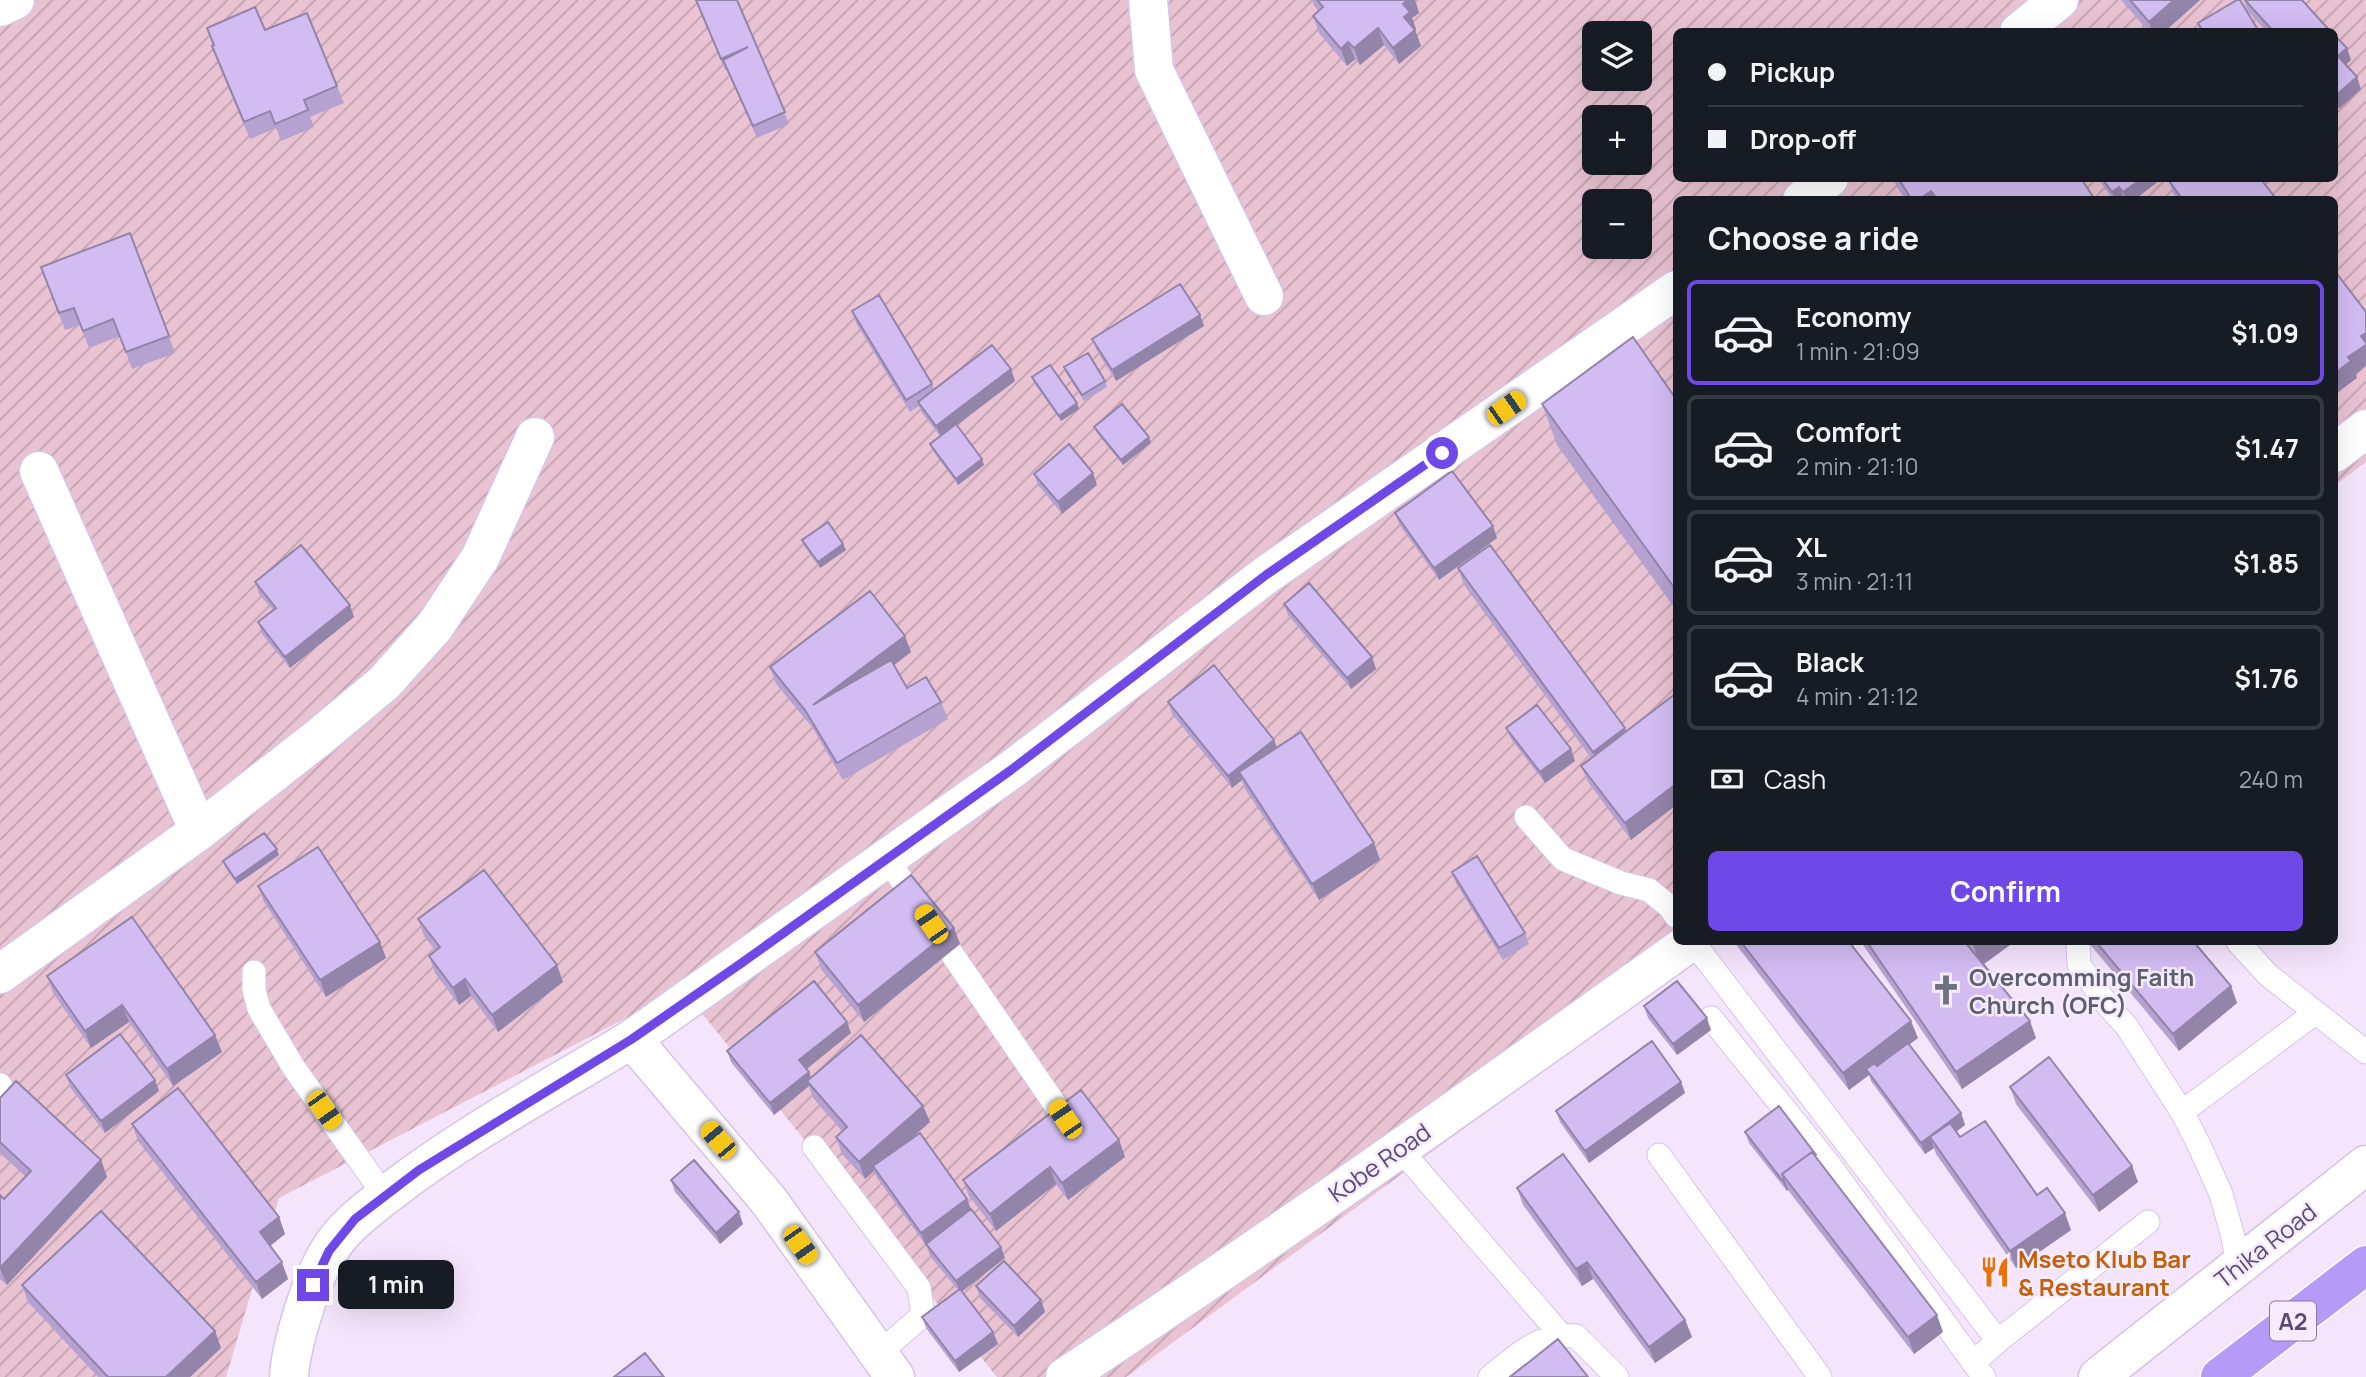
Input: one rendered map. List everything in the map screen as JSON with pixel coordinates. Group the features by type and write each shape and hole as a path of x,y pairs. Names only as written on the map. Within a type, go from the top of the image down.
{"highway":[{"name":"A2","path":"2220,1377 2366,1265"}],"street":[{"path":"0,7 15,0"},
{"path":"1148,0 1154,70 1264,296"},
{"path":"2024,28 2059,0"},
{"path":"1807,196 1824,182"},
{"path":"289,1377 290,1358 313,1285 329,1251 355,1219 419,1170 632,1039 1011,770 1266,575 1673,292"},
{"path":"2338,450 2366,429"},
{"path":"0,974 198,831 384,683 435,626 480,558 536,438"},
{"path":"39,471 198,831"},
{"name":"Kobe Road","path":"1065,1377 1513,1070 1688,945"},
{"path":"632,1039 768,1201 886,1365"},
{"name":"Thika Road","path":"2098,1377 2366,1165"}],"lane":[{"path":"1526,817 1563,859 1621,883 1649,890 1673,912"},
{"path":"887,859 1065,1119"},
{"path":"1694,945 1998,1341"},
{"path":"2078,945 2079,965 2127,1027 2182,1112 2221,1194 2238,1267"},
{"path":"2241,945 2268,975 2366,1052"},
{"path":"254,972 254,990 260,1009 287,1056 385,1196"},
{"path":"2182,1112 2315,1013"},
{"path":"1711,1018 1828,1163 1979,1370 1998,1341 2148,1222"},
{"path":"0,1084 4,1090 5,1101 0,1113"},
{"path":"814,1147 919,1288 923,1315 886,1365"},
{"path":"1399,1148 1561,1335"},
{"path":"1660,1155 1820,1377"},
{"path":"1490,1377 1541,1339 1561,1335 1576,1336 1617,1377"}],"shaded area":[{"path":"0,0 2366,0 2366,462 2338,483 2338,196 1673,196 1673,945 1713,945 1126,1377 997,1377 682,989 279,1198 226,1377 0,1377"}],"building":[{"path":"696,0 737,0 785,112 753,126 723,60 748,47 721,59"},
{"path":"1317,0 1408,0 1403,4 1410,12 1404,17 1415,30 1393,48 1378,28 1354,48 1348,42 1341,49 1313,16 1323,7"},
{"path":"2130,0 2174,0 2149,22"},
{"path":"2240,0 2257,28 2201,28 2198,23"},
{"path":"2245,0 2302,0 2327,28 2270,28"},
{"path":"255,7 265,30 307,13 337,86 304,100 308,110 275,124 270,111 244,122 207,28"},
{"path":"2338,39 2347,48 2338,56"},
{"path":"2338,56 2357,77 2338,94"},
{"path":"1901,182 2084,182 2092,196 1935,196 1931,191 1924,196 1909,196"},
{"path":"2105,182 2137,182 2123,192 2119,187 2112,192"},
{"path":"2170,182 2263,182 2274,196 2180,196"},
{"path":"130,233 169,336 126,352 113,319 83,331 74,308 59,313 41,267"},
{"path":"2338,275 2366,312 2366,333 2361,336 2366,345 2348,357 2351,361 2338,371"},
{"path":"1180,284 1200,315 1112,370 1092,339"},
{"path":"879,295 932,384 906,400 852,311"},
{"path":"1633,337 1673,395 1673,586 1542,404"},
{"path":"992,345 1011,369 936,426 918,402"},
{"path":"1088,353 1105,381 1082,395 1064,367"},
{"path":"1050,365 1077,403 1059,416 1032,377"},
{"path":"1122,404 1149,437 1121,460 1094,427"},
{"path":"956,424 982,459 956,479 930,444"},
{"path":"1069,444 1093,473 1058,502 1034,474"},
{"path":"1452,471 1493,526 1434,568 1395,513"},
{"path":"828,522 843,544 818,562 802,540"},
{"path":"301,545 350,605 285,657 258,622 276,608 255,582"},
{"path":"1490,545 1625,728 1593,752 1458,568"},
{"path":"1309,583 1372,657 1347,678 1284,604"},
{"path":"870,591 905,636 813,705 891,660 907,688 926,677 941,702 837,763 805,710 770,667"},
{"path":"1214,665 1274,740 1228,776 1168,702"},
{"path":"1673,696 1673,786 1625,823 1581,766"},
{"path":"1537,705 1571,749 1540,772 1506,728"},
{"path":"1301,732 1374,843 1312,884 1239,772"},
{"path":"264,833 277,849 235,879 223,861"},
{"path":"318,847 380,942 320,980 258,886"},
{"path":"1477,856 1525,933 1499,948 1452,872"},
{"path":"484,870 557,965 492,1015 465,979 453,988 429,956 440,947 418,919"},
{"path":"911,875 954,928 858,1005 815,952"},
{"path":"132,917 215,1035 167,1069 122,1005 85,1031 47,976"},
{"path":"1743,945 1851,945 1911,1021 1843,1073"},
{"name":"Overcomming Faith Church (OFC)","path":"1869,945 1967,945 2030,1021 1956,1072"},
{"path":"2099,945 2197,945 2231,986 2173,1034"},
{"path":"814,981 847,1022 799,1060 809,1072 770,1103 727,1051"},
{"path":"1677,981 1707,1018 1673,1044 1644,1006"},
{"path":"120,1034 155,1080 101,1121 66,1075"},
{"path":"861,1035 923,1106 859,1162 836,1137 847,1127 807,1081"},
{"path":"1652,1041 1681,1082 1585,1151 1556,1111"},
{"path":"1908,1043 1961,1113 1921,1143 1866,1069 1875,1063 1877,1066"},
{"path":"2049,1057 2132,1166 2093,1195 2010,1087"},
{"path":"16,1081 101,1160 0,1268 0,1195 4,1199 31,1171 0,1142 0,1098"},
{"path":"178,1088 279,1217 260,1232 282,1262 256,1282 132,1124"},
{"path":"1081,1090 1119,1140 1062,1183 1050,1167 990,1214 963,1180"},
{"path":"1779,1106 1816,1155 1812,1152 1782,1174 1782,1180 1745,1132"},
{"path":"1985,1121 2037,1195 2047,1188 2065,1213 2010,1251 1930,1137 1950,1123 1960,1137"},
{"path":"920,1133 967,1199 921,1233 873,1166"},
{"path":"1812,1152 1937,1315 1908,1337 1782,1174"},
{"path":"1563,1154 1685,1320 1649,1347 1587,1262 1576,1269 1517,1188"},
{"path":"694,1160 739,1212 716,1233 671,1180"},
{"path":"971,1209 1001,1247 956,1281 926,1244"},
{"path":"101,1211 215,1331 166,1377 108,1377 22,1285"},
{"path":"1004,1261 1041,1300 1014,1326 976,1286"},
{"path":"960,1289 993,1332 955,1361 922,1317"},
{"path":"1558,1339 1588,1377 1510,1377"},
{"path":"645,1353 664,1377 614,1377"}],"place":[{"name":"Overcomming Faith Church (OFC)","path":"1946,990"},
{"name":"Mseto Klub Bar & Restaurant","path":"1995,1272"}],"route":[{"path":"313,1285 329,1251 355,1219 419,1170 632,1039 743,962 1011,770 1266,575 1442,453"}]}
